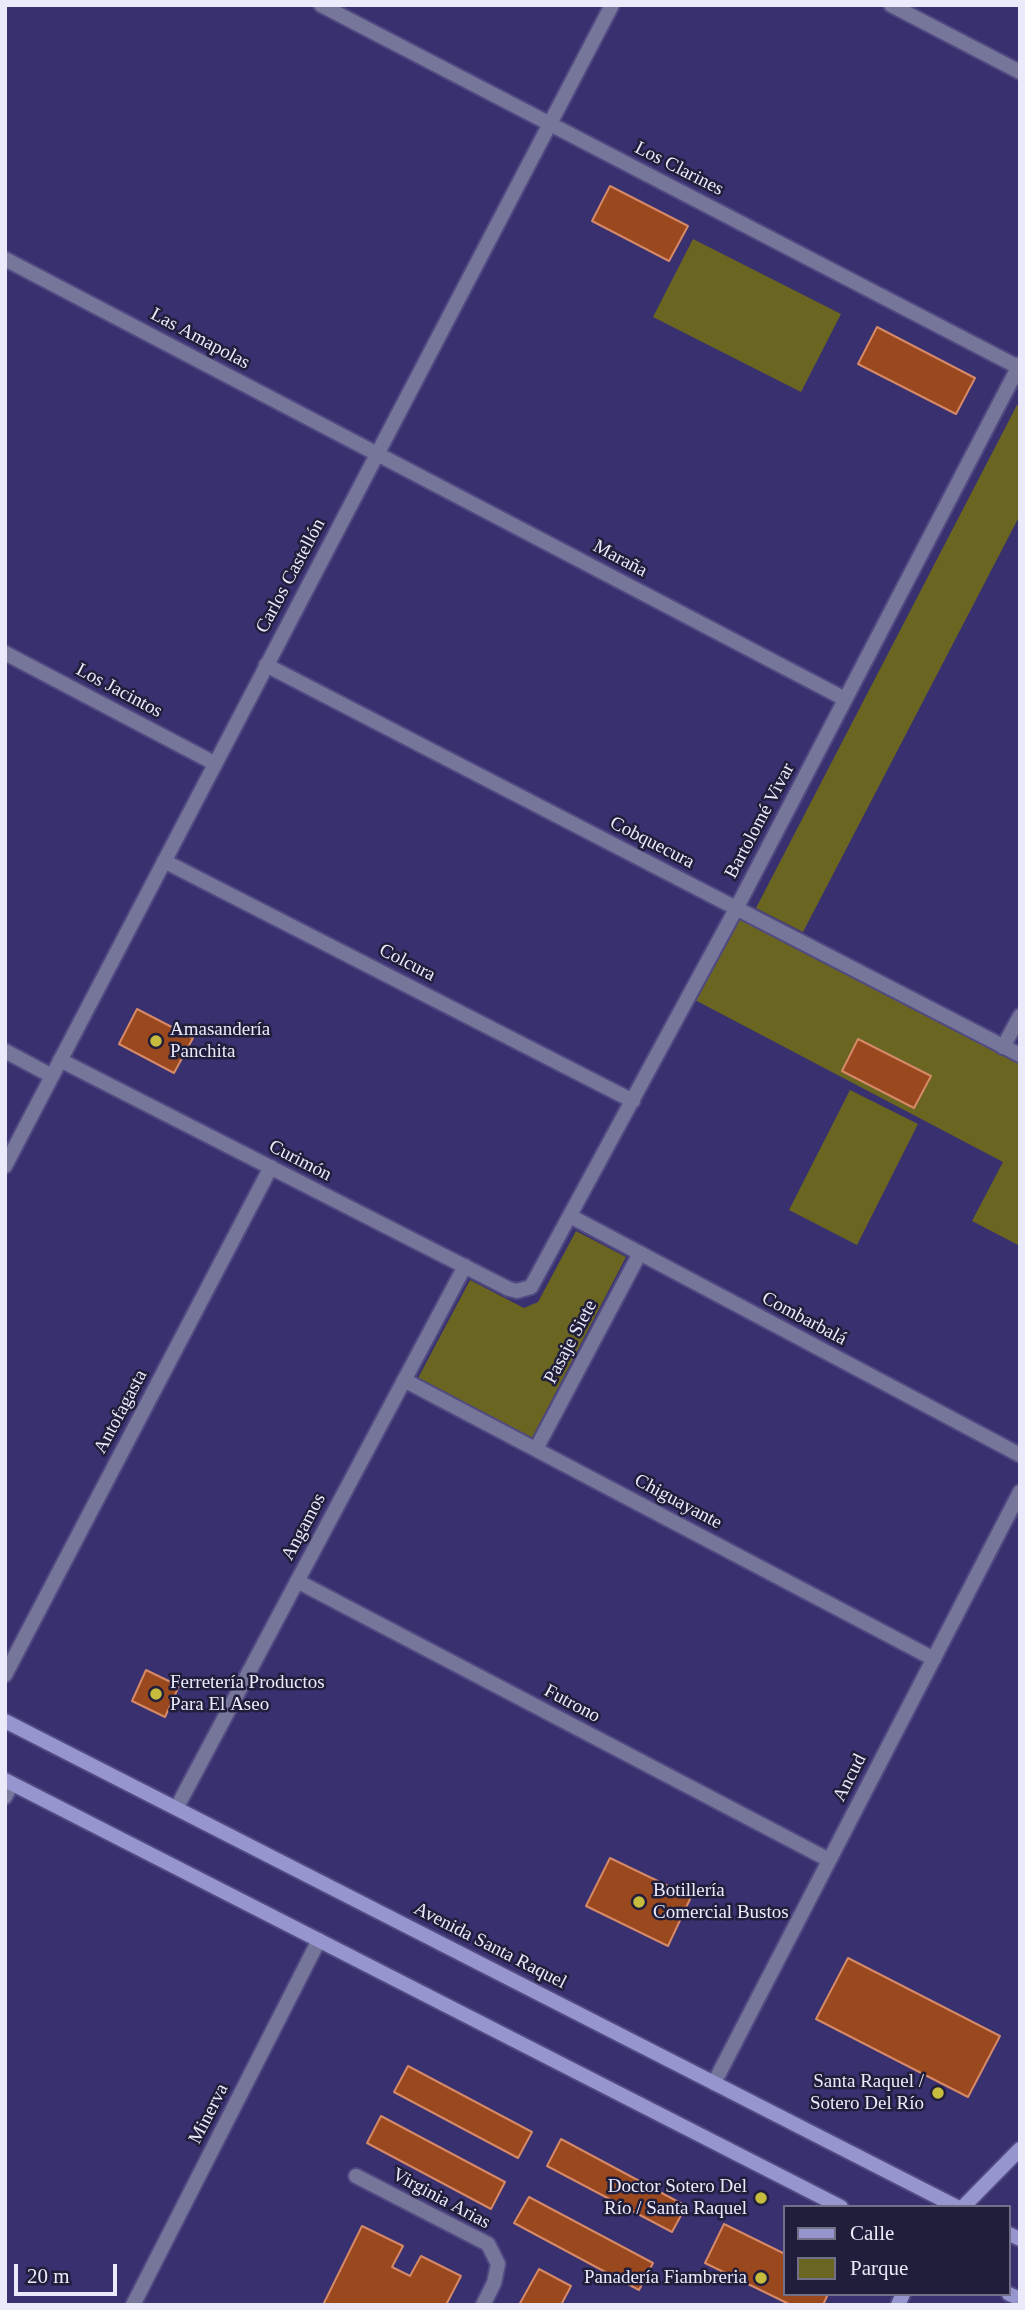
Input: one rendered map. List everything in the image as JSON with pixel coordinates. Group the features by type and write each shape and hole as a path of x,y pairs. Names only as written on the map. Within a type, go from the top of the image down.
{"main road":[{"name":"Avenida Santa Raquel","path":"5,1721 953,2205"},
{"path":"8,1787 319,1940 837,2205"},
{"path":"965,2205 1020,2149"}],"street":[{"name":"Los Clarines","path":"321,5 1019,366"},
{"name":"Carlos Castellón","path":"5,1166 612,5"},
{"path":"891,5 1020,72"},
{"name":"Las Amapolas","path":"5,259 377,453"},
{"name":"Bartolomé Vivar","path":"525,1290 536,1280 736,909 1019,366"},
{"name":"Maraña","path":"377,453 845,699"},
{"name":"Los Jacintos","path":"5,653 214,763"},
{"name":"Cobquecura","path":"266,665 1020,1055"},
{"name":"Colcura","path":"164,861 633,1101"},
{"path":"1003,1047 1020,1016"},
{"path":"5,1051 52,1076"},
{"name":"Curimón","path":"60,1060 509,1289 525,1290"},
{"name":"Antofagasta","path":"5,1675 271,1167"},
{"name":"Combarbalá","path":"570,1216 1020,1455"},
{"name":"Pasaje Siete","path":"536,1449 640,1252"},
{"name":"Angamos","path":"177,1807 464,1266"},
{"name":"Chiguayante","path":"404,1380 934,1659"},
{"name":"Ancud","path":"714,2083 1020,1492"},
{"name":"Futrono","path":"297,1581 829,1860"},
{"name":"Minerva","path":"133,2305 319,1940"},
{"name":"Virginia Arias","path":"356,2176 488,2244 498,2264 494,2283 483,2305"}],"green space":[{"path":"693,239 841,314 801,392 653,317"},
{"path":"1017,405 1020,407 1020,515 803,932 756,908"},
{"path":"741,913 1020,1059 1020,1246 972,1221 1003,1162 695,1000"},
{"path":"850,1090 918,1124 857,1245 789,1210"},
{"path":"576,1231 626,1257 531,1440 417,1380 470,1280 524,1308 538,1302"}],"building":[{"path":"610,186 688,226 669,261 592,221"},
{"path":"877,327 975,378 956,414 858,364"},
{"name":"Amasandería Panchita","path":"137,1009 193,1038 174,1073 119,1044"},
{"path":"858,1039 931,1076 914,1108 842,1071"},
{"name":"Ferretería Productos Para El Aseo","path":"146,1670 179,1686 165,1717 132,1701"},
{"name":"Botillería Comercial Bustos","path":"610,1858 691,1897 668,1946 586,1906"},
{"path":"848,1958 1000,2036 968,2097 816,2019"},
{"path":"408,2066 532,2132 518,2158 394,2092"},
{"path":"381,2116 505,2182 491,2209 367,2143"},
{"path":"561,2139 686,2206 672,2232 547,2166"},
{"path":"529,2197 653,2263 639,2290 514,2223"},
{"name":"Panadería Fiambreria","path":"724,2224 783,2253 783,2296 827,2296 823,2305 791,2305 705,2263"},
{"path":"362,2226 403,2246 392,2267 410,2276 421,2256 461,2276 446,2305 323,2305"},
{"path":"539,2269 571,2286 561,2305 519,2305"}],"place":[{"name":"Amasandería Panchita","path":"156,1041"},
{"name":"Ferretería Productos Para El Aseo","path":"156,1694"},
{"name":"Botillería Comercial Bustos","path":"639,1902"},
{"name":"Santa Raquel / Sotero Del Río","path":"938,2093"},
{"name":"Doctor Sotero Del Río / Santa Raquel","path":"761,2198"},
{"name":"Panadería Fiambreria","path":"761,2278"}]}
